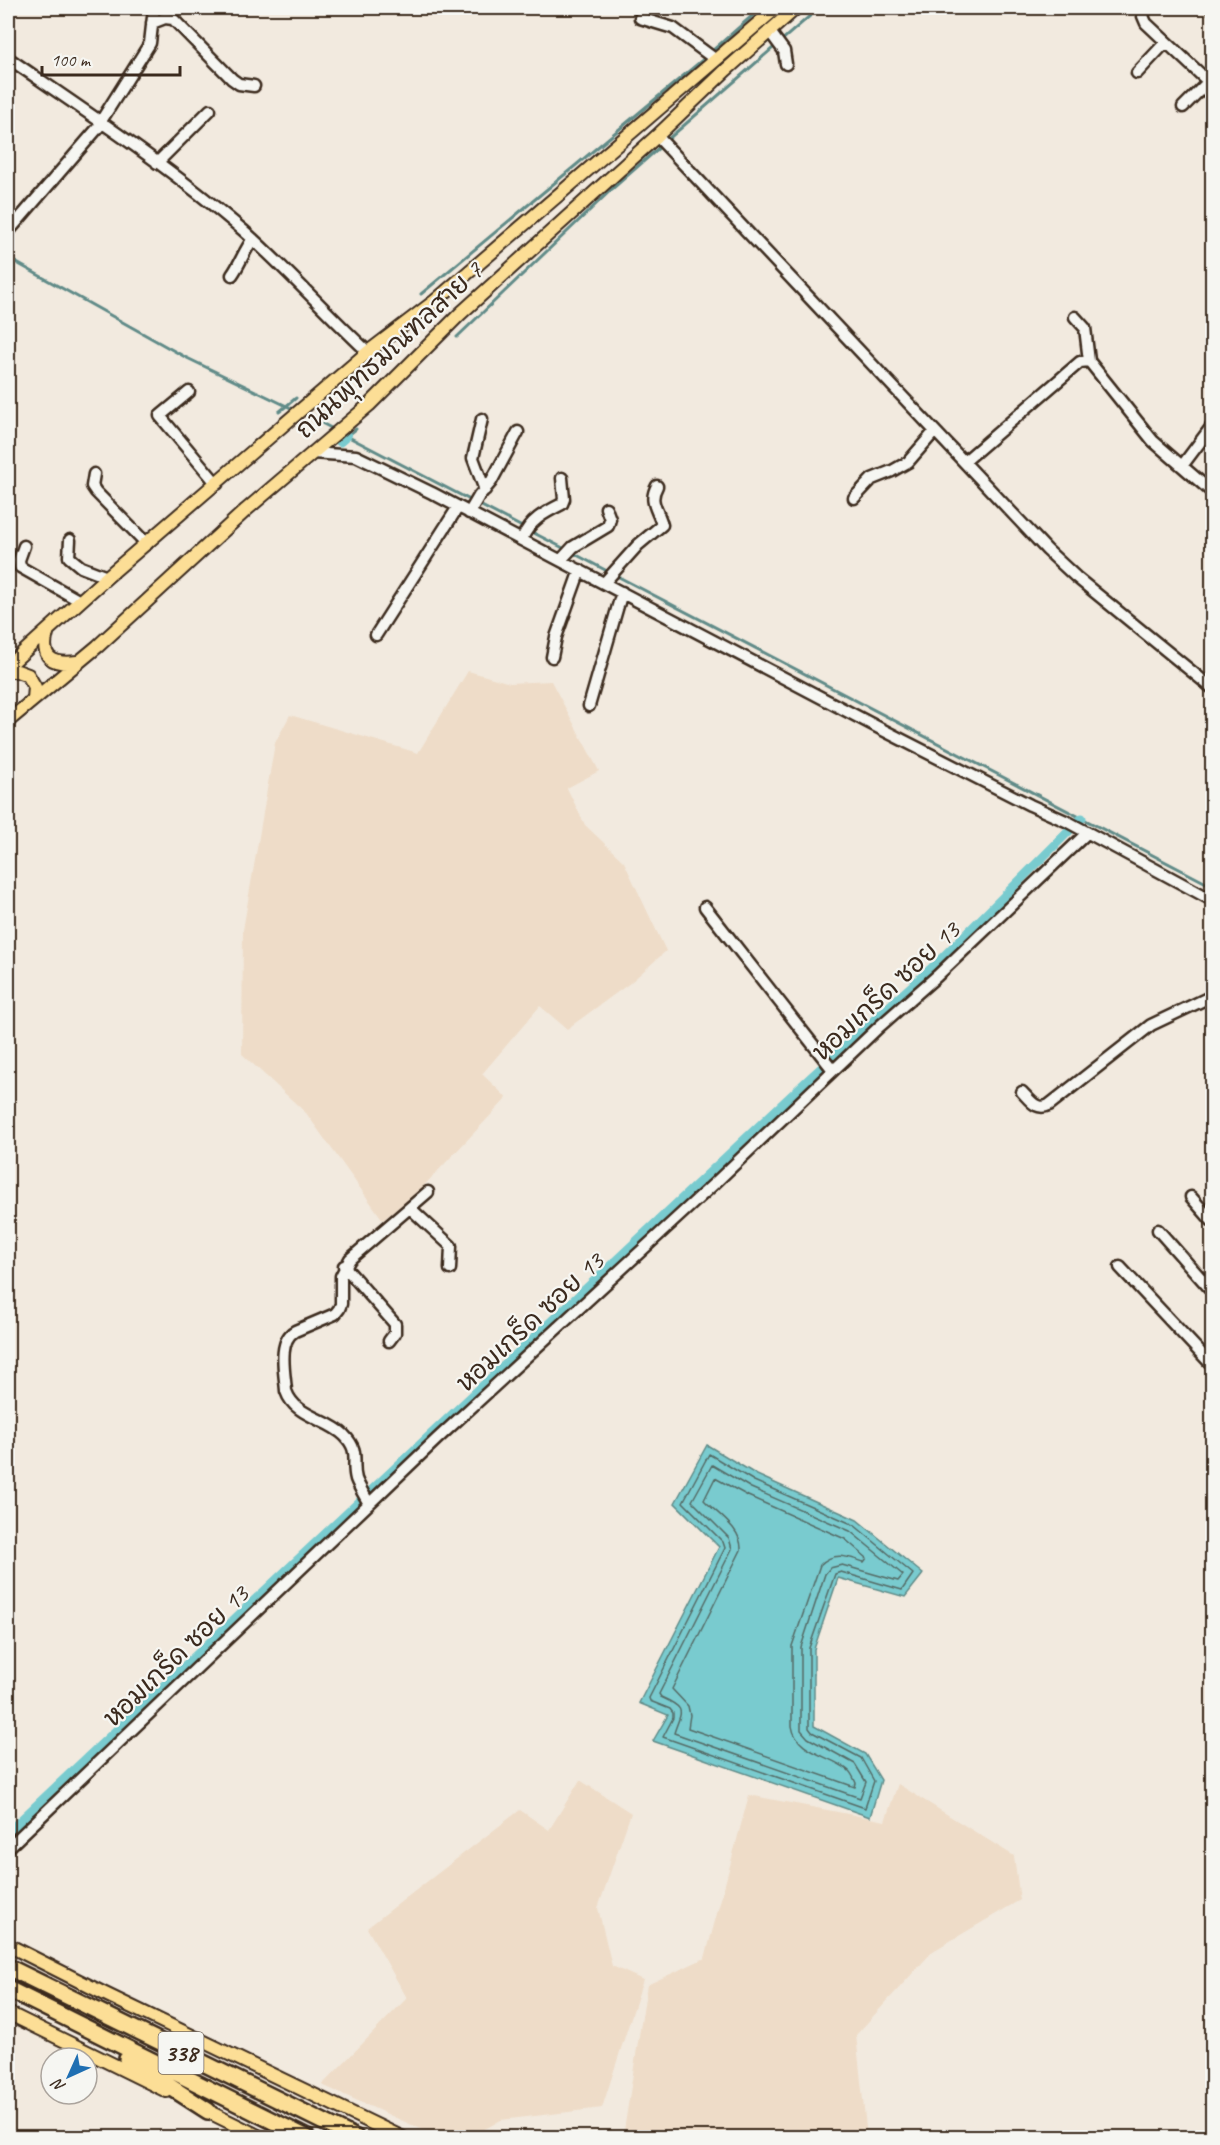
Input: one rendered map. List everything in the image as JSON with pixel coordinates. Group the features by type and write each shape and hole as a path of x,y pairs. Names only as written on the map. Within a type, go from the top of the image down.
{"highway":[{"name":"338","path":"8,1966 356,2138"},
{"name":"338","path":"8,1989 306,2138"},
{"path":"66,2019 208,2111"}],"main road":[{"name":"ถนนพุทธมณฑลสาย 7","path":"8,666 107,577 368,352 444,293 776,8"},
{"name":"ถนนพุทธมณฑลสาย 7","path":"8,721 78,662 246,510 348,423 460,314 662,141 726,70 773,36 796,8"},
{"path":"48,630 44,641 45,651 51,661 62,664 78,662"},
{"path":"8,671 28,675 34,687 34,699"},
{"path":"8,1945 103,1994 403,2138"},
{"path":"8,2013 262,2138"}],"street":[{"path":"8,232 102,122 150,43 154,8"},
{"path":"1146,8 1143,16 1146,23 1210,84 1183,107"},
{"path":"152,23 165,18 172,19 238,84 254,86"},
{"path":"640,18 673,28 715,59"},
{"path":"773,36 784,51 786,64"},
{"path":"1137,73 1166,42"},
{"path":"8,58 102,122 253,239 368,352"},
{"path":"157,163 210,110"},
{"path":"662,141 1047,550 1076,577 1212,688"},
{"path":"232,275 253,239"},
{"path":"1076,317 1085,328 1089,361 1153,441 1212,492"},
{"path":"964,462 1080,362 1089,361"},
{"path":"189,392 160,416 217,484"},
{"path":"482,493 473,458 483,419"},
{"path":"1182,466 1212,426"},
{"path":"854,498 872,479 908,462 935,431"},
{"path":"471,510 491,482 518,432"},
{"path":"312,453 356,456 523,537 567,553 580,570 609,576 622,592 881,729 1078,828 1212,900"},
{"path":"94,474 92,486 96,492 147,544"},
{"path":"523,537 538,517 562,504 564,499 562,478"},
{"path":"609,576 662,525 652,500 657,486"},
{"path":"376,635 459,507"},
{"path":"567,553 608,526 610,519 606,508"},
{"path":"70,540 69,557 74,562 107,577"},
{"path":"24,546 19,560 20,567 80,601"},
{"path":"552,657 580,570"},
{"path":"589,706 622,592"},
{"name":"หอมเกร็ด ซอย 13","path":"8,1848 366,1498 715,1183 829,1065 945,968 1078,828"},
{"path":"705,907 829,1065"},
{"path":"1022,1092 1036,1107 1043,1108 1049,1105 1151,1025 1203,1003 1212,996"},
{"path":"366,1498 356,1477 355,1450 343,1435 291,1403 286,1391 286,1338 295,1331 334,1314 339,1309 340,1283 344,1266 363,1246 428,1192"},
{"path":"1191,1197 1212,1221"},
{"path":"410,1208 451,1246 450,1269"},
{"path":"1158,1230 1212,1291"},
{"path":"344,1266 395,1324 395,1333 390,1341"},
{"path":"1120,1267 1212,1364"}],"shaded area":[{"path":"468,671 510,683 551,681 599,771 567,788 585,825 624,862 666,951 630,983 567,1029 540,1006 482,1074 507,1098 416,1194 383,1220 306,1113 242,1054 243,930 275,743 290,715 418,753"},
{"path":"580,1780 631,1813 598,1908 612,1966 643,1980 602,2108 501,2120 471,2137 439,2137 322,2085 407,1998 367,1928 520,1810 549,1830"},
{"path":"898,1784 1014,1856 1020,1900 933,1951 856,2035 867,2137 623,2137 647,1985 705,1958 749,1795 885,1821"}],"water":[{"path":"707,1445 757,1475 857,1520 923,1574 905,1597 838,1578 814,1649 814,1726 865,1754 881,1780 870,1817 653,1741 668,1715 639,1703 719,1547 675,1503"}],"waterway":[{"path":"711,52 761,8"},
{"path":"666,141 819,8"},
{"path":"421,294 706,57"},
{"path":"457,337 612,189 661,146"},
{"path":"8,258 185,357 295,410"},
{"path":"279,412 296,398"},
{"path":"304,414 335,430"},
{"path":"347,436 356,429"},
{"path":"341,433 524,528"},
{"path":"340,442 347,436"},
{"path":"530,531 567,550"},
{"path":"573,553 609,572"},
{"path":"615,575 1212,886"},
{"path":"8,1832 810,1078 937,963 1082,818"}]}
